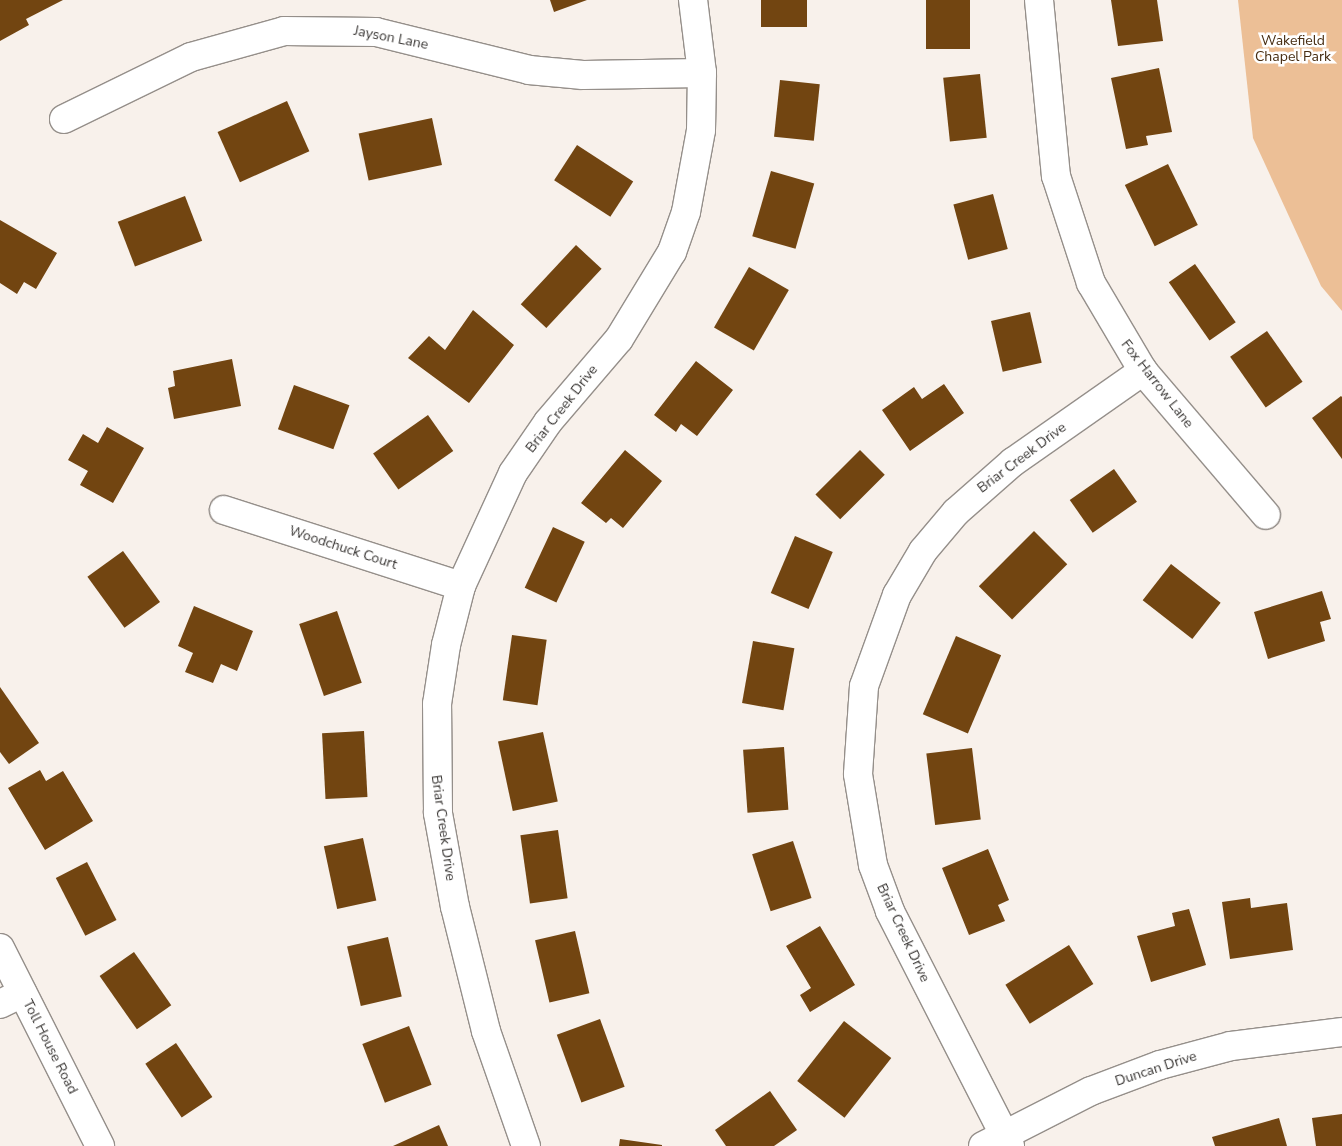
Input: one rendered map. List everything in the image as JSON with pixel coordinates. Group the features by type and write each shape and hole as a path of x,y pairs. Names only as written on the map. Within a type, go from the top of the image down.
{"street":[{"name":"Briar Creek Drive","path":"526,1146 486,1031 455,907 438,813 437,704 446,645 461,586 514,473 548,422 619,339 672,252 698,161 702,73 693,0"},
{"name":"Fox Harrow Lane","path":"1039,0 1048,119 1070,228 1090,283 1143,371 1266,515"},
{"name":"Jayson Lane","path":"64,119 191,57 284,31 376,32 472,59 547,72 702,73"},
{"name":"Briar Creek Drive","path":"999,1142 890,911 873,865 858,774 864,686 897,595 923,551 956,512 1013,462 1143,371"},
{"name":"Woodchuck Court","path":"224,510 461,586"},
{"name":"Toll House Road","path":"0,948 11,999 100,1146"},
{"name":"Duncan Drive","path":"999,1142 1091,1091 1160,1065 1231,1046 1342,1032"}],"green space":[{"name":"Wakefield Chapel Park","path":"1238,0 1342,0 1342,311 1321,286 1253,138"}],"building":[{"path":"0,0 63,0 26,19 29,25 0,41"},
{"path":"550,0 587,0 554,12"},
{"path":"761,0 807,0 807,27 761,27"},
{"path":"926,0 970,0 970,49 926,49"},
{"path":"1111,0 1157,0 1163,41 1118,46"},
{"path":"1159,68 1172,132 1146,136 1148,145 1126,149 1111,78"},
{"path":"980,74 987,138 950,142 943,78"},
{"path":"780,80 820,84 814,141 774,137"},
{"path":"287,101 309,151 240,182 218,132"},
{"path":"432,118 442,165 369,181 359,134"},
{"path":"577,145 633,181 610,217 554,180"},
{"path":"1168,164 1198,225 1155,246 1125,185"},
{"path":"771,171 814,183 796,249 752,236"},
{"path":"993,194 1008,249 968,260 953,205"},
{"path":"185,196 202,241 135,267 118,222"},
{"path":"0,220 57,253 36,289 24,282 17,294 0,283"},
{"path":"576,245 602,269 546,328 521,304"},
{"path":"1195,264 1236,322 1210,341 1169,282"},
{"path":"749,267 789,290 754,351 714,328"},
{"path":"473,310 514,345 469,403 408,358 429,336 445,350"},
{"path":"1030,312 1042,363 1003,372 991,321"},
{"path":"1267,331 1303,382 1266,408 1230,357"},
{"path":"232,359 241,406 174,419 168,388 175,386 173,371"},
{"path":"696,361 733,390 697,436 681,424 676,432 654,415"},
{"path":"944,384 964,413 910,451 882,410 914,387 922,399"},
{"path":"294,385 349,405 333,449 278,429"},
{"path":"1342,397 1342,459 1312,418"},
{"path":"428,415 453,451 398,489 373,453"},
{"path":"107,427 144,448 113,503 80,485 88,471 68,460 83,434 98,443"},
{"path":"625,450 662,481 623,528 611,518 606,523 581,503"},
{"path":"860,450 885,475 840,519 815,495"},
{"path":"1114,469 1137,502 1093,533 1070,500"},
{"path":"553,527 585,542 556,603 525,588"},
{"path":"1034,531 1067,564 1012,619 979,586"},
{"path":"795,536 833,552 809,609 771,593"},
{"path":"123,551 160,602 124,628 87,577"},
{"path":"1171,564 1221,603 1192,639 1143,600"},
{"path":"1322,591 1331,619 1320,622 1325,641 1268,659 1254,612"},
{"path":"194,606 253,631 237,671 221,664 213,683 185,672 193,653 178,646"},
{"path":"337,611 362,683 324,696 299,624"},
{"path":"512,635 547,640 537,705 503,700"},
{"path":"956,636 1001,655 968,733 923,714"},
{"path":"753,641 794,648 783,710 742,703"},
{"path":"0,687 39,743 9,764 0,752"},
{"path":"364,731 367,797 326,799 322,733"},
{"path":"543,732 558,801 513,811 498,742"},
{"path":"784,747 788,810 747,813 743,750"},
{"path":"972,748 981,819 935,825 926,754"},
{"path":"40,770 46,781 63,771 93,821 45,850 8,788"},
{"path":"558,830 568,898 530,904 520,835"},
{"path":"363,838 376,901 337,909 324,846"},
{"path":"793,841 812,898 771,911 752,854"},
{"path":"988,849 1009,900 998,905 1005,921 969,935 942,868"},
{"path":"87,862 117,920 85,936 56,878"},
{"path":"1250,898 1251,908 1287,903 1293,950 1230,959 1222,902"},
{"path":"1189,909 1206,965 1151,982 1137,936 1175,926 1172,913"},
{"path":"820,926 855,985 810,1012 800,995 811,988 786,946"},
{"path":"575,931 589,993 549,1003 535,940"},
{"path":"388,937 402,996 361,1006 347,946"},
{"path":"1069,945 1093,984 1030,1024 1005,985"},
{"path":"134,952 171,1005 137,1029 100,976"},
{"path":"600,1019 625,1087 581,1102 557,1035"},
{"path":"844,1021 891,1058 844,1118 797,1081"},
{"path":"409,1026 432,1085 385,1103 362,1044"},
{"path":"176,1043 212,1097 182,1118 145,1064"},
{"path":"770,1091 797,1130 774,1146 726,1146 715,1130"},
{"path":"1342,1114 1342,1146 1316,1146 1312,1118"},
{"path":"1279,1118 1287,1146 1215,1146 1212,1137"},
{"path":"439,1125 448,1146 393,1146"},
{"path":"620,1139 662,1145 662,1146 619,1146"}]}
